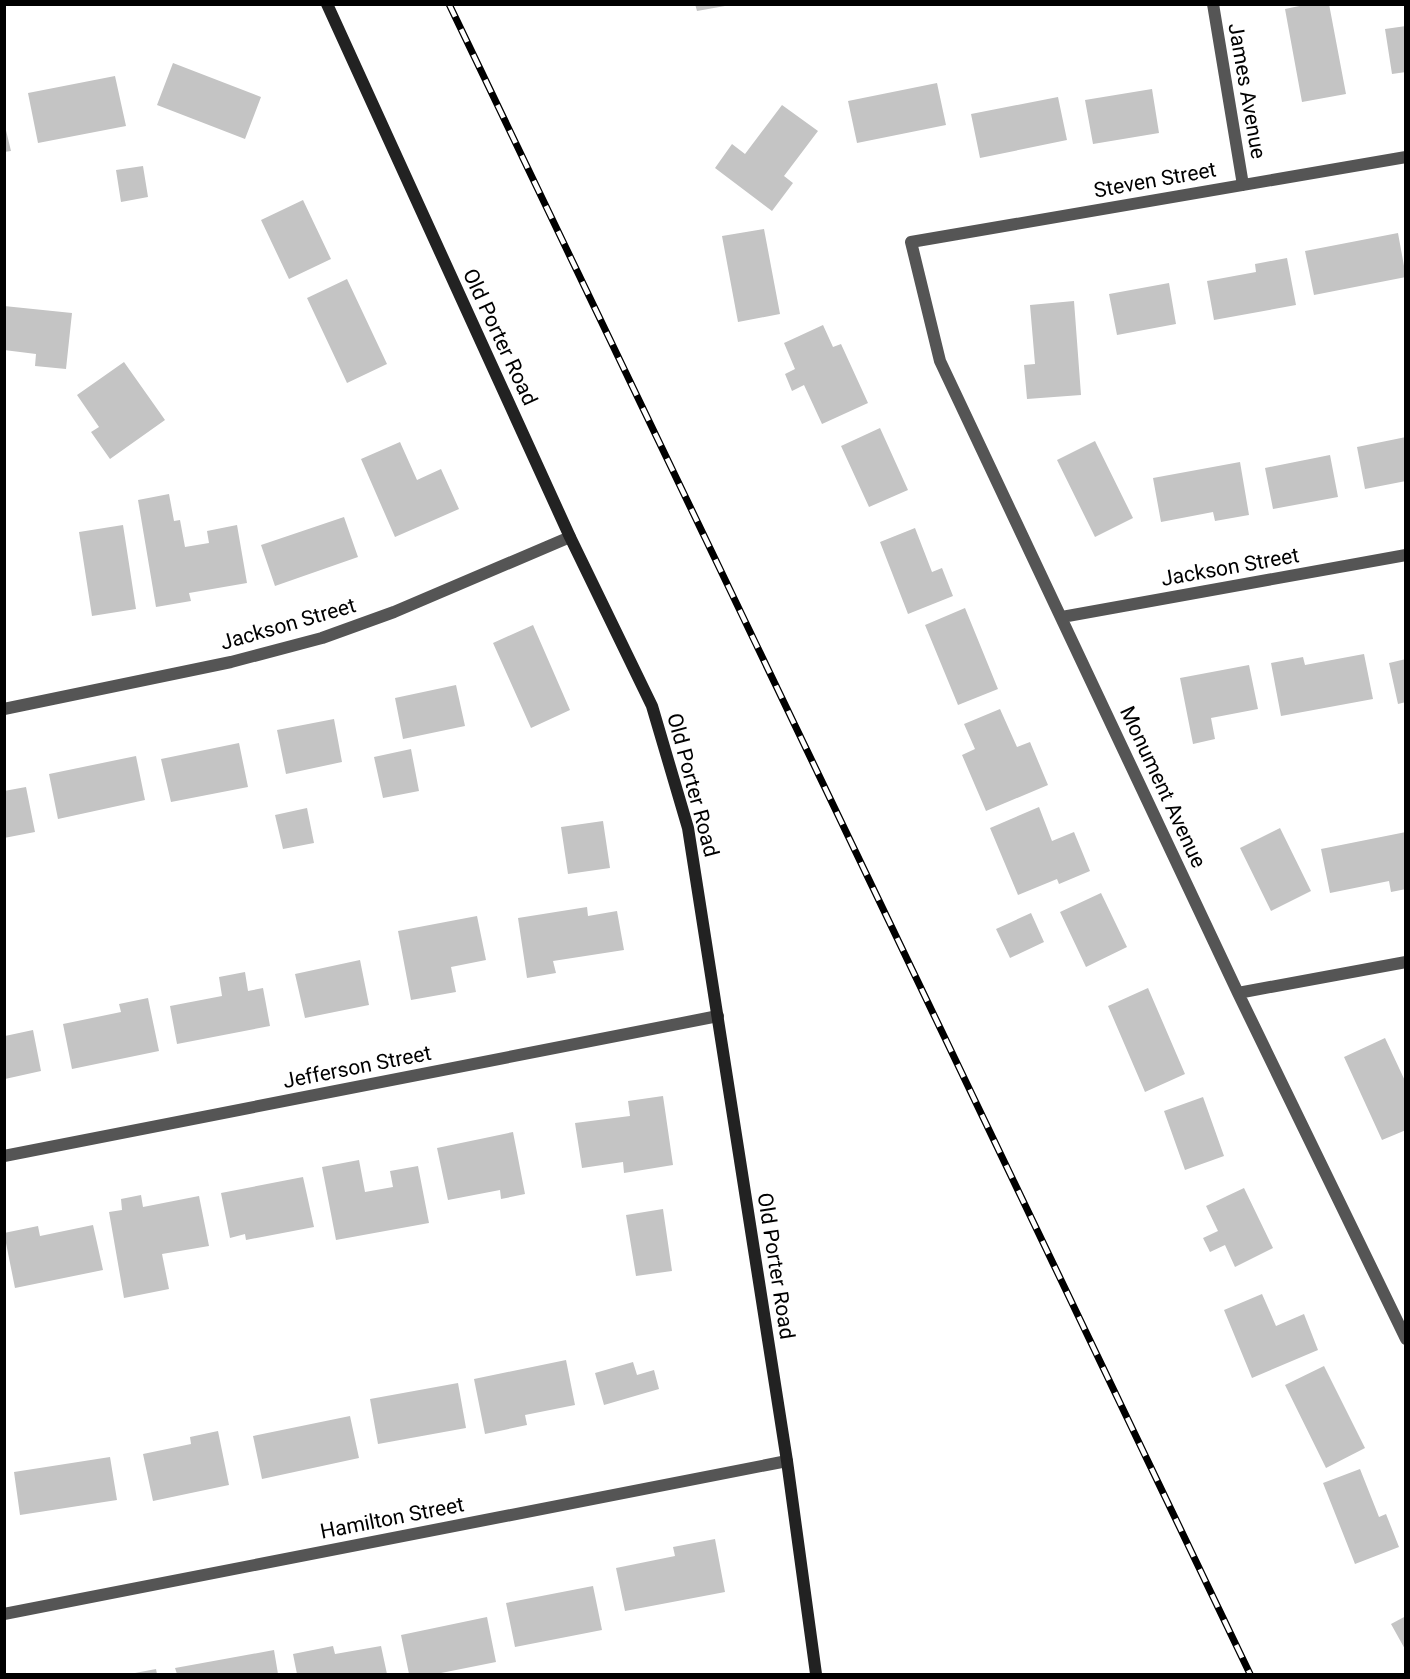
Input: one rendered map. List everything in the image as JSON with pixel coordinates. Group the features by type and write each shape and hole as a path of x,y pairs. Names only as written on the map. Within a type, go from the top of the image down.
{"street":[{"name":"Old Porter Road","path":"327,4 570,537 652,706 688,828 787,1461 816,1674"},
{"name":"James Avenue","path":"1213,4 1243,185"},
{"name":"Steven Street","path":"911,242 1406,157"},
{"name":"Monument Avenue","path":"911,242 940,361 1238,993 1406,1339"},
{"name":"Jackson Street","path":"4,709 231,662 322,638 394,612 570,537"},
{"name":"Jackson Street","path":"1062,617 1406,555"},
{"path":"1238,993 1406,962"},
{"name":"Jefferson Street","path":"4,1156 718,1016"},
{"name":"Hamilton Street","path":"4,1614 787,1461"}],"building":[{"path":"695,4 725,4 725,6 697,11"},
{"path":"1309,4 1329,4 1346,94 1302,102 1285,9"},
{"path":"1406,26 1406,72 1392,74 1385,29"},
{"path":"173,63 261,97 245,139 157,105"},
{"path":"115,76 126,126 38,143 28,93"},
{"path":"937,83 946,125 857,143 848,101"},
{"path":"1152,89 1159,133 1093,144 1085,100"},
{"path":"1058,97 1067,140 980,158 971,114"},
{"path":"782,105 818,131 784,176 793,183 772,211 715,168 732,144 745,154"},
{"path":"4,122 11,151 4,152"},
{"path":"143,166 148,197 121,202 116,170"},
{"path":"303,200 331,259 289,279 261,220"},
{"path":"764,229 780,314 738,322 722,236"},
{"path":"1398,233 1406,277 1314,295 1305,251"},
{"path":"1287,258 1296,305 1214,320 1207,281 1256,272 1255,264"},
{"path":"347,279 387,364 347,383 307,298"},
{"path":"1169,283 1176,324 1117,335 1109,294"},
{"path":"1074,301 1081,395 1027,399 1024,365 1035,364 1030,305"},
{"path":"4,306 72,313 66,369 35,366 36,354 4,350"},
{"path":"823,325 833,347 841,344 868,403 822,424 804,385 792,391 785,374 795,369 784,343"},
{"path":"124,362 165,420 110,459 91,432 99,427 77,395"},
{"path":"880,428 908,490 869,507 841,446"},
{"path":"1406,437 1406,481 1365,489 1357,447"},
{"path":"1095,441 1133,518 1095,537 1057,460"},
{"path":"400,442 417,480 441,469 459,509 395,537 361,459"},
{"path":"1330,455 1338,497 1273,509 1265,468"},
{"path":"1240,462 1249,515 1215,521 1213,512 1161,522 1153,478"},
{"path":"169,494 174,521 180,520 185,547 209,543 207,531 237,525 247,583 189,593 191,601 156,607 138,500"},
{"path":"344,517 358,557 275,586 261,545"},
{"path":"123,525 136,609 92,616 79,532"},
{"path":"915,528 932,572 942,568 953,596 908,614 880,542"},
{"path":"965,608 998,689 958,705 925,625"},
{"path":"533,625 570,710 531,728 493,643"},
{"path":"1364,654 1373,699 1281,716 1271,663 1303,657 1305,665"},
{"path":"1406,659 1406,702 1398,704 1389,663"},
{"path":"1249,665 1258,709 1211,718 1215,739 1193,744 1180,678"},
{"path":"456,685 465,726 403,739 395,698"},
{"path":"1000,709 1017,747 1030,742 1048,785 986,811 962,755 975,749 964,724"},
{"path":"334,719 342,762 286,774 277,730"},
{"path":"239,743 248,787 171,802 161,759"},
{"path":"411,749 419,791 383,798 374,757"},
{"path":"136,756 145,800 58,819 49,774"},
{"path":"26,787 35,832 4,838 4,791"},
{"path":"1039,807 1052,841 1074,832 1090,871 1059,884 1057,879 1018,895 990,828"},
{"path":"307,808 314,843 283,849 275,815"},
{"path":"603,821 610,868 568,874 561,827"},
{"path":"1280,828 1311,891 1271,911 1240,848"},
{"path":"1406,832 1406,889 1391,892 1389,881 1330,893 1321,849"},
{"path":"1101,893 1127,947 1086,967 1060,912"},
{"path":"587,907 588,916 617,911 624,950 553,961 556,973 527,978 518,918"},
{"path":"1031,913 1044,942 1010,958 996,929"},
{"path":"477,916 486,960 451,967 456,992 411,1000 398,931"},
{"path":"360,960 369,1005 305,1018 295,974"},
{"path":"245,972 248,991 263,988 270,1026 177,1044 170,1006 222,996 219,977"},
{"path":"1148,988 1185,1074 1145,1092 1108,1006"},
{"path":"148,998 159,1051 72,1069 63,1024 121,1012 119,1004"},
{"path":"33,1030 41,1071 5,1079 5,1036"},
{"path":"1385,1038 1406,1083 1406,1130 1382,1140 1344,1057"},
{"path":"663,1096 673,1165 624,1173 623,1162 582,1168 575,1123 630,1116 628,1101"},
{"path":"1203,1097 1224,1156 1185,1170 1164,1111"},
{"path":"513,1132 525,1194 501,1199 500,1190 448,1200 437,1148"},
{"path":"359,1160 365,1192 393,1187 390,1171 418,1166 429,1223 336,1240 322,1167"},
{"path":"303,1177 314,1227 246,1240 245,1234 230,1238 221,1193"},
{"path":"1244,1188 1273,1248 1235,1267 1225,1245 1210,1252 1203,1238 1218,1231 1206,1206"},
{"path":"141,1195 143,1207 199,1196 209,1246 162,1254 169,1289 124,1298 109,1212 122,1210 121,1199"},
{"path":"663,1209 672,1271 636,1276 626,1215"},
{"path":"93,1225 103,1270 15,1288 4,1233 38,1226 40,1236"},
{"path":"1262,1294 1276,1326 1304,1314 1318,1350 1252,1378 1224,1310"},
{"path":"566,1360 575,1405 525,1415 527,1425 485,1434 474,1379"},
{"path":"633,1362 637,1375 654,1370 659,1389 604,1405 595,1373"},
{"path":"1324,1366 1365,1448 1326,1468 1285,1385"},
{"path":"458,1383 466,1428 378,1444 370,1399"},
{"path":"350,1416 359,1458 262,1479 253,1436"},
{"path":"218,1431 229,1485 153,1501 143,1454 191,1444 190,1437"},
{"path":"110,1457 117,1500 20,1515 14,1472"},
{"path":"1360,1469 1379,1517 1386,1514 1399,1547 1355,1564 1323,1483"},
{"path":"715,1539 725,1592 625,1611 616,1568 675,1556 673,1547"},
{"path":"593,1586 602,1630 515,1647 506,1603"},
{"path":"1406,1616 1406,1651 1391,1624"},
{"path":"487,1617 496,1662 436,1674 409,1674 401,1635"},
{"path":"333,1646 335,1654 381,1646 387,1674 297,1674 293,1654"},
{"path":"274,1650 278,1674 177,1674 175,1668"},
{"path":"156,1669 157,1674 135,1674 135,1673"}],"railway":[{"path":"449,4 1250,1674"}]}
